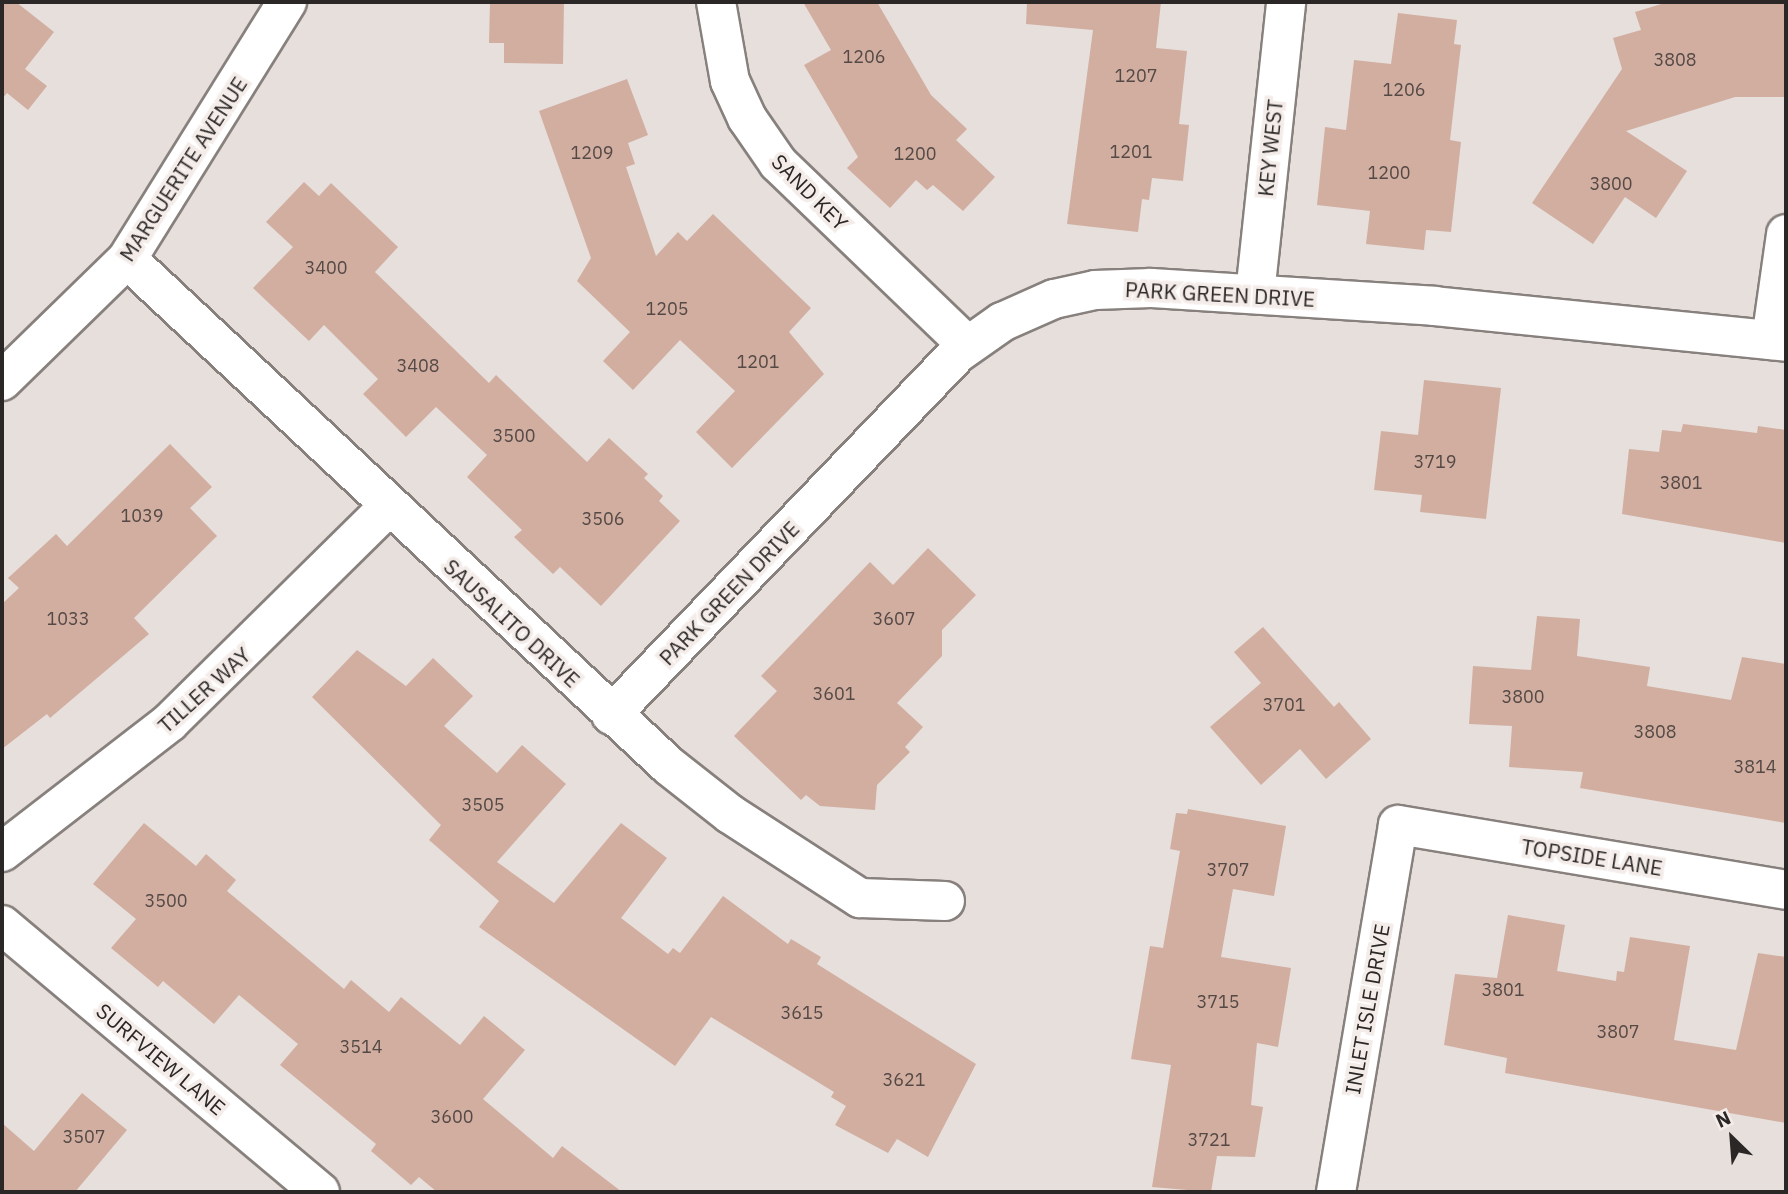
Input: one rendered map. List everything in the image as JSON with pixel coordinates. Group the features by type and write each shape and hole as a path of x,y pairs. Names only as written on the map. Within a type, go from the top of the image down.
{"street":[{"name":"MARGUERITE AVENUE","path":"2,381 127,259 286,2"},
{"name":"SAND KEY","path":"716,2 730,81 747,118 778,163 967,345"},
{"name":"KEY WEST","path":"1255,294 1286,2"},
{"path":"1779,341 1786,234"},
{"name":"SAUSALITO DRIVE","path":"127,259 387,508 611,715 730,814 860,898 945,901"},
{"name":"PARK GREEN DRIVE","path":"611,715 967,345 1042,304 1095,290 1255,294 1434,306 1779,341"},
{"name":"TILLER WAY","path":"2,852 180,714 387,508"},
{"name":"TOPSIDE LANE","path":"1398,825 1786,890"},
{"name":"INLET ISLE DRIVE","path":"1336,1192 1398,825"},
{"name":"SURFVIEW LANE","path":"2,925 320,1192"}],"building":[{"path":"2,2 16,2 54,32 25,69 47,86 28,110 7,93 2,99"},
{"path":"490,2 564,2 563,64 504,63 504,43 489,43"},
{"path":"803,2 877,2 931,95 967,129 956,140 995,177 963,211 933,185 927,190 916,180 890,208 847,168 858,157 804,65 831,50"},
{"path":"1027,2 1161,2 1156,48 1187,51 1179,124 1189,125 1183,181 1152,178 1149,200 1142,199 1138,232 1067,224 1093,30 1026,24"},
{"path":"1668,2 1786,2 1786,97 1735,97 1626,131 1687,171 1656,218 1625,197 1593,244 1532,203 1622,69 1613,38 1641,30 1635,12"},
{"path":"1398,13 1457,20 1454,44 1461,45 1450,140 1461,142 1451,232 1426,230 1424,250 1366,244 1370,211 1317,205 1325,127 1346,130 1354,60 1391,64"},
{"path":"627,79 648,135 628,143 635,164 626,167 656,256 678,232 687,241 713,214 811,308 789,332 824,374 732,468 696,432 735,391 680,340 633,390 603,361 630,332 577,281 591,258 539,111"},
{"path":"304,182 319,196 331,183 398,247 375,272 489,383 496,375 587,462 609,438 648,474 644,478 663,496 659,501 680,521 601,606 560,567 553,574 514,537 522,530 467,477 487,455 436,407 406,437 363,394 378,379 324,325 309,341 253,288 293,247 266,222"},
{"path":"1424,380 1501,388 1486,519 1420,512 1422,495 1374,490 1381,431 1418,435"},
{"path":"1683,424 1757,433 1758,426 1786,430 1786,543 1622,514 1629,449 1659,452 1662,430 1681,432"},
{"path":"170,444 212,487 190,508 217,536 134,618 149,634 50,718 47,714 2,749 2,604 19,588 8,578 56,534 67,546"},
{"path":"928,548 976,595 942,630 942,656 897,703 923,727 905,747 910,752 877,785 875,810 820,806 806,795 801,800 734,736 777,691 761,676 870,562 893,585"},
{"path":"1537,616 1580,619 1577,656 1650,667 1647,686 1731,700 1742,657 1786,664 1786,823 1580,788 1583,772 1509,767 1512,726 1469,724 1473,666 1531,670"},
{"path":"1263,627 1334,707 1339,702 1371,739 1326,779 1300,749 1261,785 1210,727 1261,683 1234,652"},
{"path":"357,650 406,686 433,658 473,696 444,726 497,773 522,745 566,784 497,862 554,903 621,823 667,858 621,918 668,954 673,948 680,953 723,896 788,944 791,939 821,957 817,964 976,1064 928,1157 897,1139 888,1153 835,1125 846,1106 831,1097 834,1092 711,1017 675,1066 479,927 499,901 429,840 441,825 312,697"},
{"path":"1188,809 1286,826 1274,896 1233,889 1221,957 1291,968 1278,1047 1257,1043 1251,1105 1263,1107 1255,1157 1217,1156 1211,1192 1152,1187 1171,1065 1131,1059 1150,946 1163,948 1180,851 1170,849 1176,813 1187,814"},
{"path":"144,823 196,866 206,854 236,880 227,891 344,989 351,980 389,1012 401,997 460,1045 484,1016 525,1050 483,1099 553,1158 562,1146 622,1192 437,1192 419,1177 411,1185 371,1151 376,1144 280,1065 298,1044 239,995 214,1024 163,981 158,987 111,948 136,919 93,884"},
{"path":"1508,915 1565,925 1557,971 1616,981 1617,971 1624,972 1630,937 1690,946 1674,1040 1736,1050 1758,953 1786,957 1786,1123 1505,1073 1507,1058 1444,1045 1455,974 1497,978"},
{"path":"82,1093 127,1130 75,1192 2,1192 2,1123 34,1151"}]}
